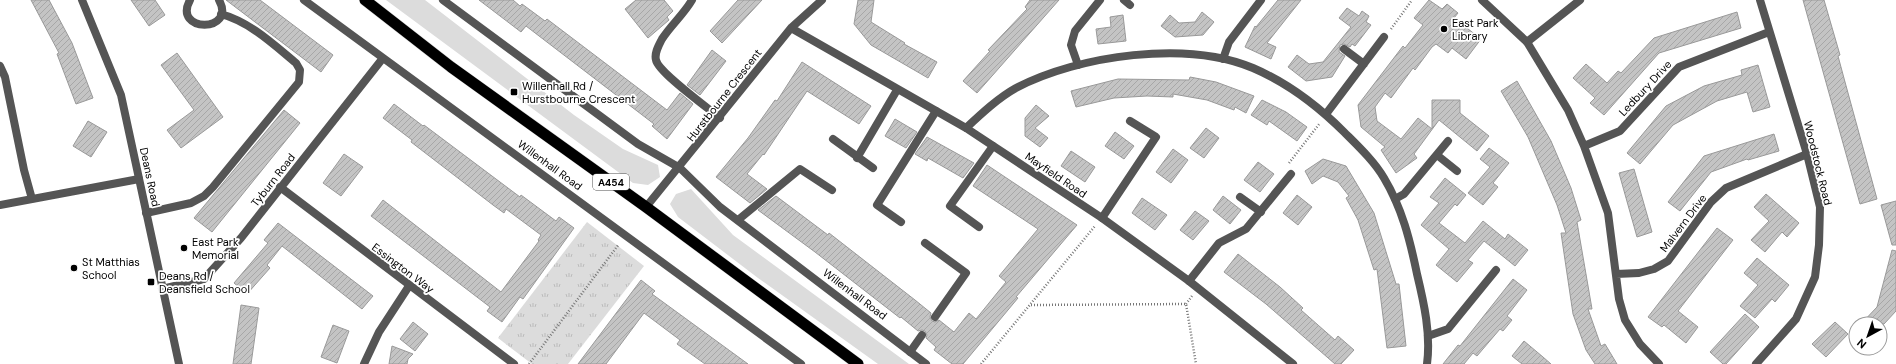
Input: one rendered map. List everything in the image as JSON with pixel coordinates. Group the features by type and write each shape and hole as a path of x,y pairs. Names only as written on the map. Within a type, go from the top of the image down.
{"highway":[{"name":"Willenhall Road","path":"365,0 451,67 646,207 858,364"}],"street":[{"name":"Deans Road","path":"82,0 121,95 179,364"},
{"path":"190,0 187,9 188,14 191,19 200,25 210,25 218,19 221,14 219,0"},
{"name":"Willenhall Road","path":"304,0 801,364"},
{"name":"Willenhall Road","path":"443,0 638,144 680,168 720,207 926,364"},
{"path":"692,0 686,10 662,39 656,51 656,61 664,72 720,118"},
{"name":"Hurstbourne Crescent","path":"646,207 680,168 791,28 822,0"},
{"path":"1078,65 1071,45 1075,31 1100,0"},
{"path":"1223,59 1229,42 1260,0"},
{"path":"1482,0 1527,42 1568,110 1584,146 1608,213 1624,320 1640,344 1659,364"},
{"path":"1527,42 1580,0"},
{"name":"Woodstock Road","path":"1756,364 1796,319 1815,277 1820,245 1820,206 1807,154 1760,0"},
{"path":"146,213 191,203 204,196 262,130 299,82 300,70 296,63 252,29 233,18 221,14"},
{"name":"Mayfield Road","path":"791,28 897,90 966,128 1102,218 1189,281 1293,364"},
{"name":"Ledbury Drive","path":"1584,146 1620,131 1679,66 1769,32"},
{"path":"1326,114 1384,37"},
{"path":"1344,49 1364,64"},
{"path":"966,128 981,114 1015,88 1078,65 1111,58 1173,53 1223,59 1252,68 1286,84 1326,114 1357,145 1384,177 1407,228 1425,308 1429,349 1427,364"},
{"name":"Tyburn Road","path":"162,290 204,279 241,238 383,58"},
{"path":"0,66 5,76 24,170 32,199"},
{"path":"857,158 897,90"},
{"path":"900,222 877,205 936,111"},
{"path":"1102,218 1156,137 1130,121"},
{"path":"833,139 857,158 873,168"},
{"path":"1395,199 1404,194 1448,141"},
{"path":"979,227 950,206 993,146"},
{"name":"Malvern Drive","path":"1616,274 1639,273 1654,269 1668,261 1711,202 1726,188 1807,154"},
{"path":"1436,155 1457,171"},
{"path":"738,220 800,169 832,190"},
{"path":"1189,281 1219,243 1246,229 1291,174"},
{"path":"0,205 139,179"},
{"name":"Essington Way","path":"280,188 514,364"},
{"path":"1240,197 1261,212"},
{"path":"925,243 966,273 935,317"},
{"path":"1428,336 1448,329 1496,270"},
{"path":"364,364 379,332 409,286"},
{"path":"910,352 922,335"}],"path":[{"path":"1384,37 1412,0"},
{"path":"1291,174 1289,162 1326,114"},
{"path":"981,364 1102,218"},
{"path":"529,364 625,236"},
{"path":"1031,305 1186,304 1196,364"}],"green space":[{"path":"386,0 425,0 574,115 623,149 658,165 660,177 648,185 633,183"},
{"path":"691,189 733,235 909,364 878,364 758,278 678,217 670,204 676,194"},
{"path":"587,222 644,266 568,364 532,364 498,338"}],"building":[{"path":"31,0 49,0 72,43 93,98 76,104 57,54 59,53"},
{"path":"131,0 155,0 165,15 149,26"},
{"path":"226,0 260,0 333,55 321,72"},
{"path":"479,0 513,0 520,6 522,4 545,21 547,19 667,110 680,93 693,104 667,139 652,126 654,124 526,26 521,32"},
{"path":"636,0 664,0 673,11 667,17 669,20 648,38 625,9"},
{"path":"738,0 762,0 722,43 710,31"},
{"path":"858,0 874,0 871,22 905,43 904,44 937,62 928,78 871,45 854,24"},
{"path":"1030,0 1059,0 977,93 963,81 990,51 988,50 1027,9 1025,7"},
{"path":"1278,0 1301,0 1267,43 1276,47 1271,59 1245,47 1255,26 1256,27"},
{"path":"1429,0 1442,9 1447,4 1458,13 1454,18 1481,39 1466,59 1452,48 1448,53 1436,44 1432,47 1415,70 1413,68 1391,98 1385,93 1375,107 1377,121 1401,139 1418,118 1432,129 1432,100 1460,100 1460,113 1489,136 1477,151 1439,120 1414,154 1417,158 1396,173 1381,150 1385,147 1361,127 1358,105 1403,46 1405,48 1423,25 1414,18"},
{"path":"1803,0 1824,0 1840,55 1838,56 1877,199 1860,204"},
{"path":"1347,8 1359,16 1362,11 1369,16 1366,22 1371,25 1355,46 1352,44 1350,47 1344,44 1340,45 1339,52 1345,56 1332,77 1306,81 1288,67 1297,55 1309,64 1323,62 1351,27 1339,18"},
{"path":"1202,12 1214,22 1203,35 1175,37 1161,26 1170,15 1179,23 1195,22"},
{"path":"1737,12 1741,28 1659,53 1604,115 1590,103 1595,98 1573,78 1586,64 1607,83 1618,71 1621,73 1654,38"},
{"path":"1123,15 1126,41 1098,44 1096,29 1111,27 1110,17"},
{"path":"712,50 726,61 700,95 687,85"},
{"path":"177,53 223,117 181,148 167,130 194,110 161,65"},
{"path":"802,62 871,106 859,124 807,91 764,155 763,154 747,174 767,189 750,203 716,177 748,138 775,100 777,101"},
{"path":"1758,65 1770,107 1753,112 1747,92 1717,101 1673,125 1640,164 1627,153 1666,106 1704,86 1742,75 1741,70"},
{"path":"1190,77 1216,82 1254,96 1246,113 1235,107 1234,110 1207,100 1173,94 1173,97 1147,96 1114,98 1076,107 1071,91 1118,79 1189,80"},
{"path":"1517,81 1551,141 1571,188 1581,220 1577,222 1592,309 1588,309 1601,346 1605,344 1617,364 1595,364 1586,350 1573,314 1561,233 1566,233 1557,205 1528,137 1501,91"},
{"path":"1262,100 1286,112 1307,127 1297,141 1269,121 1267,125 1251,115"},
{"path":"394,104 520,197 521,195 556,221 559,217 574,228 523,299 520,297 502,322 487,311 490,307 371,216 383,200 501,292 539,241 538,240 541,235 506,209 504,213 493,205 411,142 412,140 383,118"},
{"path":"1036,105 1049,116 1035,128 1048,138 1040,147 1025,136 1025,118"},
{"path":"284,110 300,123 212,232 194,218"},
{"path":"895,119 917,132 906,148 885,136"},
{"path":"88,121 107,132 91,157 73,146"},
{"path":"1206,128 1219,138 1204,158 1190,148"},
{"path":"1115,132 1134,146 1124,159 1105,146"},
{"path":"1774,134 1779,151 1748,160 1747,159 1711,172 1680,211 1668,202 1704,156"},
{"path":"927,137 974,163 963,178 928,158 927,161 915,154"},
{"path":"1489,148 1509,163 1493,183 1498,187 1483,205 1468,193 1490,167 1480,159"},
{"path":"1173,149 1188,160 1171,183 1156,172"},
{"path":"1071,151 1095,167 1085,182 1061,166"},
{"path":"344,154 363,167 341,196 323,183"},
{"path":"1323,159 1346,166 1374,213 1396,284 1399,284 1406,346 1387,348 1377,269 1374,270 1358,220 1346,198 1349,196 1338,182 1323,176 1312,184 1305,171"},
{"path":"1258,162 1274,174 1260,192 1244,180"},
{"path":"987,165 1077,225 1016,297 1018,298 963,364 952,364 934,350 936,347 926,338 927,335 925,331 918,331 901,317 900,318 758,210 776,196 828,235 829,233 915,300 931,313 930,317 932,321 935,322 939,320 954,332 969,313 976,319 1006,282 999,276 1038,229 973,186"},
{"path":"1634,169 1652,232 1637,237 1619,173"},
{"path":"1445,178 1466,195 1457,206 1455,204 1439,223 1465,243 1483,221 1505,239 1508,234 1528,250 1515,266 1484,241 1468,260 1473,263 1457,282 1436,265 1449,249 1421,225 1439,203 1430,197"},
{"path":"1766,194 1799,223 1787,237 1782,232 1765,252 1751,240 1769,221 1754,207"},
{"path":"1297,195 1312,207 1298,225 1283,213"},
{"path":"1223,196 1241,210 1230,224 1213,210"},
{"path":"1142,198 1167,215 1155,230 1132,213"},
{"path":"1896,201 1896,245 1892,245 1881,205"},
{"path":"1195,211 1209,221 1193,240 1180,230"},
{"path":"278,223 373,296 362,309 282,246 267,265 270,268 247,294 234,283 268,243 264,240"},
{"path":"1717,228 1733,240 1678,311 1698,327 1686,343 1664,325 1662,327 1648,317"},
{"path":"1892,250 1896,251 1896,311 1888,320 1888,316 1869,316 1877,307"},
{"path":"1238,254 1280,287 1303,308 1301,310 1335,340 1338,336 1354,350 1341,364 1335,364 1266,304 1224,272"},
{"path":"1757,258 1789,285 1775,302 1772,299 1755,318 1740,306 1758,285 1744,273"},
{"path":"1513,279 1527,290 1507,316 1512,320 1503,331 1500,329 1477,356 1473,353 1464,364 1443,364 1458,345 1460,346"},
{"path":"641,280 655,291 652,294 748,364 705,364 677,344 680,340 644,313 606,364 578,364"},
{"path":"241,305 259,308 251,364 233,364"},
{"path":"1745,314 1759,327 1726,364 1723,364 1710,352"},
{"path":"413,322 428,334 415,351 400,339"},
{"path":"1835,322 1848,334 1826,357 1812,344"},
{"path":"333,325 349,331 337,363 321,357"},
{"path":"1524,341 1551,364 1522,364 1512,356"},
{"path":"392,346 413,354 408,359 407,364 389,364"}],"place":[{"name":"East Park Library","path":"1444,29"},
{"name":"Willenhall Rd / Hurstbourne Crescent","path":"514,92"},
{"name":"East Park Memorial","path":"184,248"},
{"name":"St Matthias School","path":"74,268"},
{"name":"Deans Rd / Deansfield School","path":"151,282"}]}
